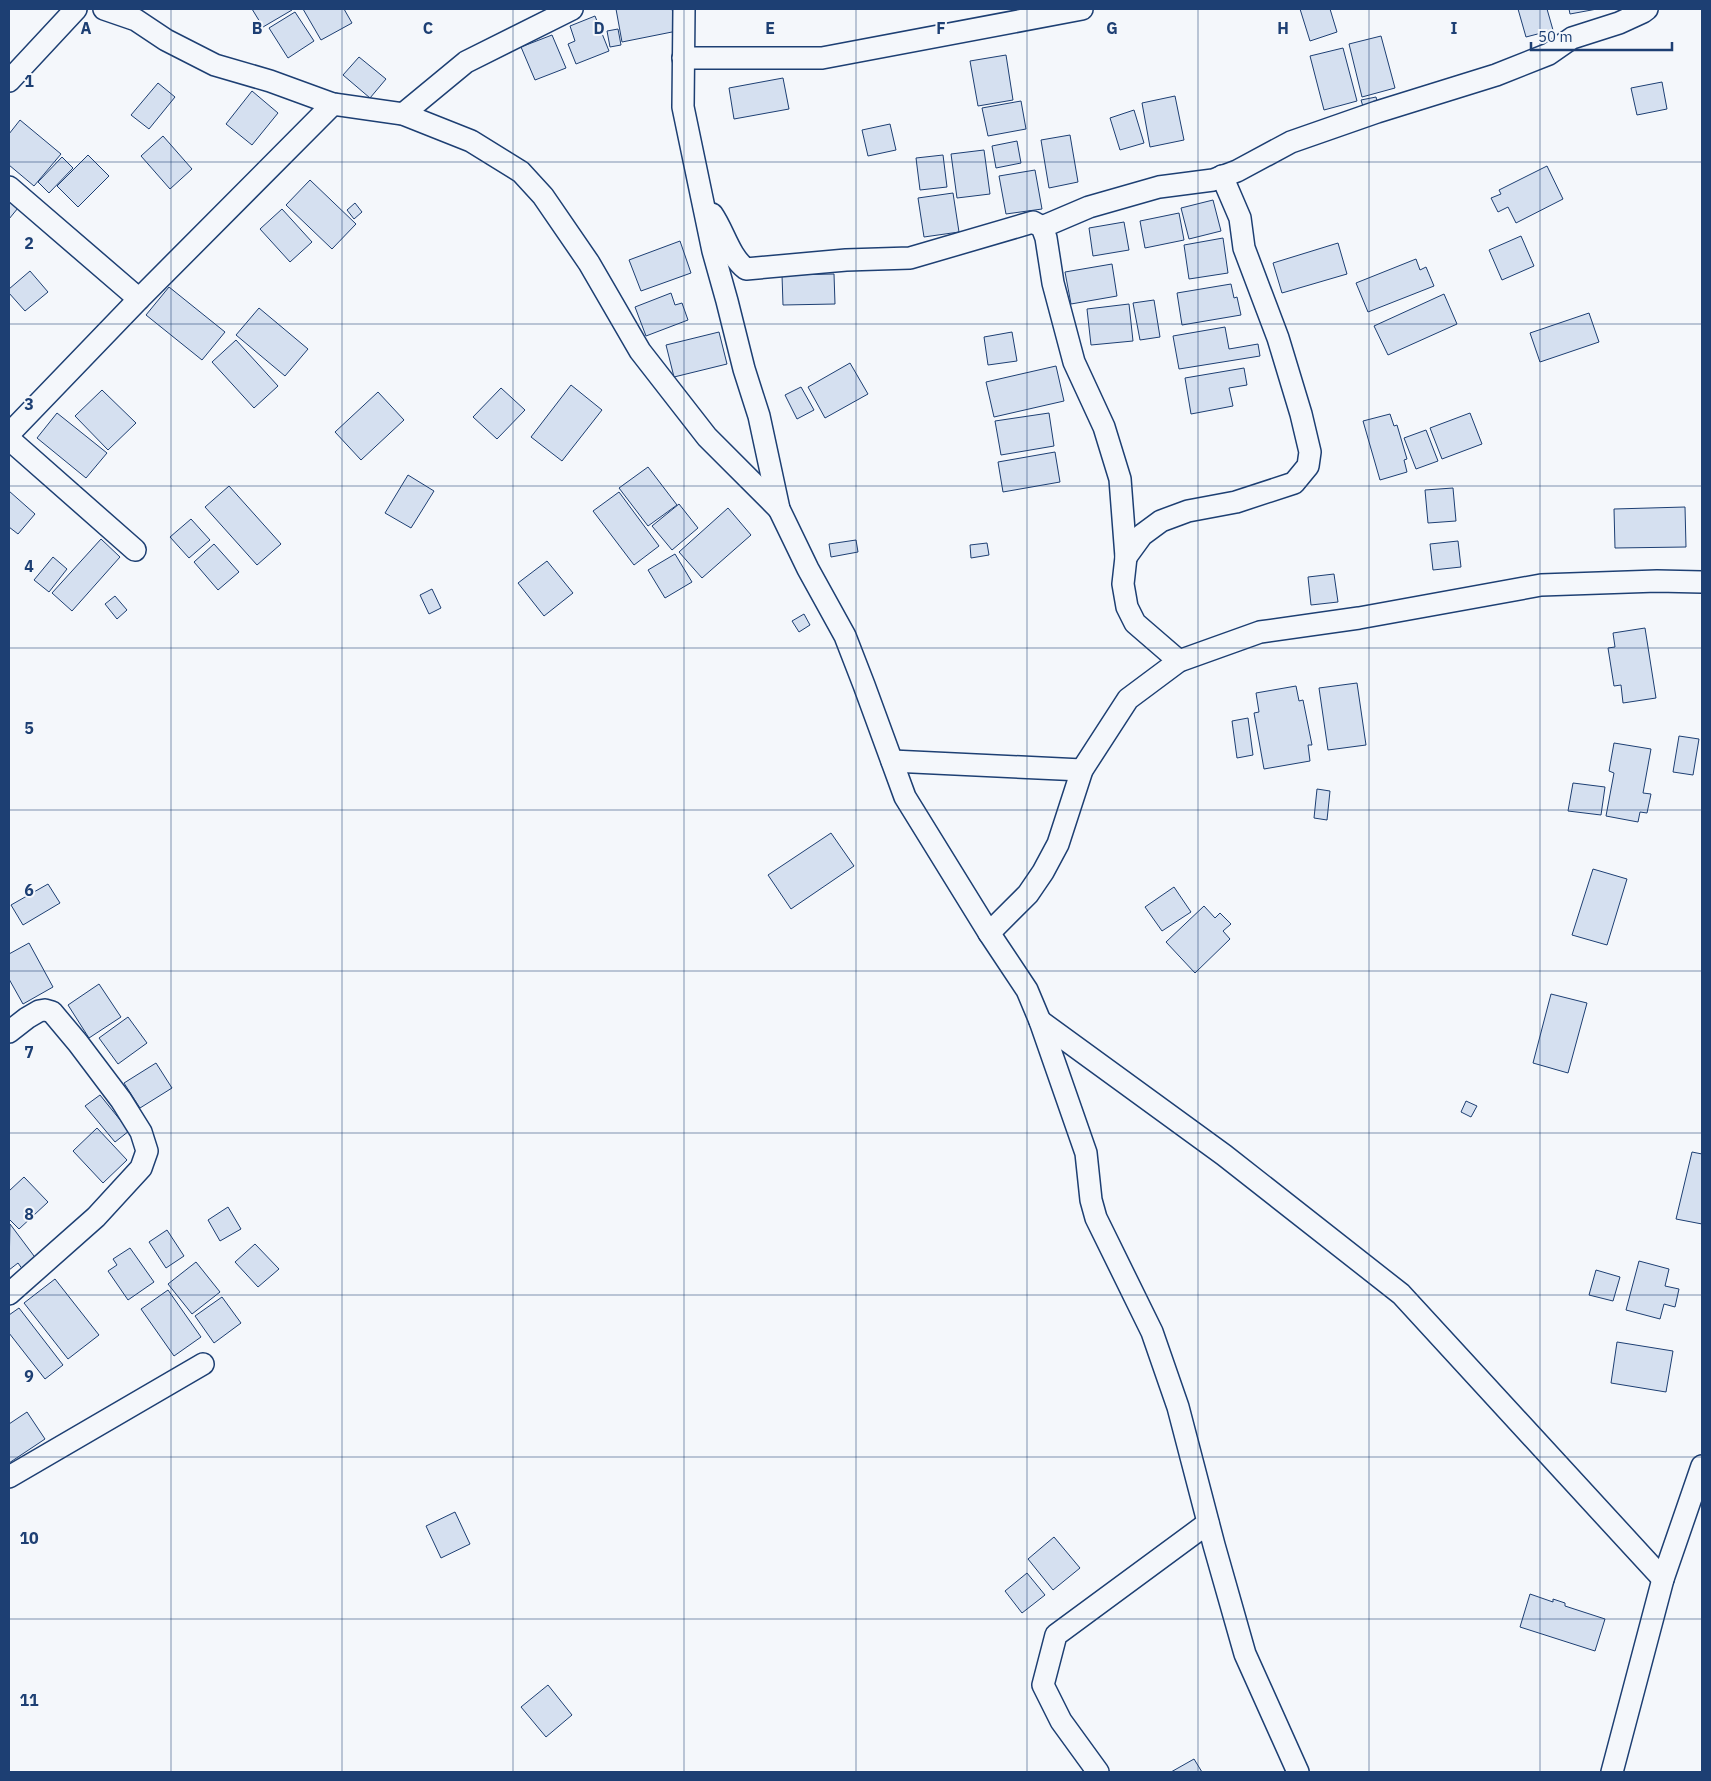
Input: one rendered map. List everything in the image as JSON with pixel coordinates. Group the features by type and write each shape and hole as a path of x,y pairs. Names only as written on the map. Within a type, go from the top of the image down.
{"street":[{"path":"9,81 76,9"},
{"path":"104,9 142,14 166,40 215,65 270,81 333,104 403,114 471,141 521,172 543,196 589,263 640,351 708,437 779,509"},
{"path":"403,114 466,62 572,9"},
{"path":"684,9 683,107 712,251 744,369 759,416 779,509 808,569 845,636 905,797 988,933 1028,990 1086,1153 1091,1200 1096,1218 1152,1332 1178,1407 1245,1654 1298,1772"},
{"path":"683,58 822,58 1082,9"},
{"path":"1042,227 1089,206 1158,187 1213,180 1237,171 1291,142 1377,112 1496,75 1549,54 1572,38 1618,23 1647,9"},
{"path":"9,434 139,299 333,104"},
{"path":"1126,557 1142,535 1161,521 1188,511 1236,502 1294,483 1308,466 1310,452 1298,404 1278,338 1244,248 1240,218 1222,176"},
{"path":"9,187 139,299"},
{"path":"702,202 714,216 734,255 746,269 846,260 910,258 1032,222 1042,227 1046,238 1053,283 1074,362 1104,427 1120,478 1126,557 1123,584 1127,607 1135,623 1179,661"},
{"path":"9,439 135,550"},
{"path":"988,933 1028,894 1043,872 1058,844 1082,770 1128,700 1179,661 1260,632 1358,618 1541,585 1657,581 1702,582"},
{"path":"892,761 1082,770"},
{"path":"9,1032 39,1011 52,1012 121,1100 142,1132 147,1152 140,1168 96,1217 9,1294"},
{"path":"1040,1021 1224,1155 1401,1294 1663,1579"},
{"path":"9,1477 203,1364"},
{"path":"1612,1772 1663,1579 1702,1466"},
{"path":"1098,1772 1062,1721 1043,1685 1056,1635 1208,1523"}],"building":[{"path":"252,9 292,9 292,10 263,27"},
{"path":"303,9 344,9 352,23 321,40"},
{"path":"616,9 672,9 677,31 622,42"},
{"path":"1300,9 1330,9 1337,32 1310,41"},
{"path":"1518,9 1547,9 1553,30 1526,37"},
{"path":"1569,9 1597,9 1570,14"},
{"path":"295,12 314,41 288,58 269,28"},
{"path":"595,16 609,51 576,64 568,44 575,41 570,26"},
{"path":"618,29 621,45 610,47 607,31"},
{"path":"552,35 566,68 535,80 521,47"},
{"path":"1381,36 1395,88 1362,97 1349,44"},
{"path":"1343,48 1357,101 1324,110 1310,56"},
{"path":"1006,55 1013,100 978,106 970,61"},
{"path":"359,57 386,79 370,98 343,75"},
{"path":"783,78 789,109 734,119 729,88"},
{"path":"1662,82 1667,109 1637,115 1631,88"},
{"path":"158,83 175,97 149,129 131,115"},
{"path":"252,91 278,113 252,145 226,124"},
{"path":"1175,96 1184,140 1150,147 1142,103"},
{"path":"1376,97 1379,109 1365,113 1361,100"},
{"path":"1021,101 1026,129 988,136 982,108"},
{"path":"1134,110 1144,143 1120,150 1110,118"},
{"path":"20,120 61,154 34,186 9,165 9,134"},
{"path":"890,124 896,150 868,156 862,130"},
{"path":"1070,135 1078,182 1049,188 1041,140"},
{"path":"163,136 192,169 170,189 141,156"},
{"path":"1017,141 1021,163 996,168 992,146"},
{"path":"984,150 990,194 957,198 951,154"},
{"path":"88,155 109,176 78,207 57,186"},
{"path":"943,155 947,187 920,190 916,158"},
{"path":"62,157 73,168 49,193 38,182"},
{"path":"1547,166 1563,199 1516,223 1508,207 1498,212 1491,198 1501,194 1499,190"},
{"path":"1035,170 1042,209 1006,214 999,176"},
{"path":"310,180 356,224 332,249 286,205"},
{"path":"953,193 959,232 924,237 918,198"},
{"path":"9,200 18,208 9,219"},
{"path":"1213,200 1221,231 1189,239 1181,208"},
{"path":"355,203 362,212 354,219 347,210"},
{"path":"282,209 312,242 290,262 260,229"},
{"path":"1179,213 1184,240 1145,248 1140,221"},
{"path":"1124,222 1129,250 1093,256 1089,228"},
{"path":"1521,236 1534,266 1502,280 1489,250"},
{"path":"1223,238 1228,273 1189,279 1184,245"},
{"path":"680,241 691,273 641,291 629,260"},
{"path":"1338,243 1347,274 1282,293 1273,263"},
{"path":"1416,259 1420,270 1426,267 1434,286 1368,312 1356,283"},
{"path":"1112,264 1117,296 1071,304 1065,272"},
{"path":"30,271 48,292 25,311 9,293 9,289"},
{"path":"834,274 835,304 783,305 782,275"},
{"path":"1231,284 1234,298 1237,297 1241,315 1182,325 1177,293"},
{"path":"169,287 225,332 202,360 146,315"},
{"path":"671,293 675,305 682,303 688,320 646,336 635,307"},
{"path":"1444,294 1457,324 1388,355 1374,326"},
{"path":"1154,300 1160,337 1140,340 1133,303"},
{"path":"1129,304 1133,341 1091,345 1087,309"},
{"path":"259,308 308,349 285,376 236,335"},
{"path":"1589,313 1599,342 1540,362 1530,333"},
{"path":"1225,327 1229,349 1258,344 1260,356 1179,369 1173,336"},
{"path":"719,332 727,364 674,377 666,345"},
{"path":"1012,332 1017,361 988,365 984,337"},
{"path":"236,340 278,386 254,408 212,362"},
{"path":"850,363 868,394 825,418 808,387"},
{"path":"1056,366 1064,401 994,417 986,382"},
{"path":"1244,368 1247,385 1229,388 1233,406 1191,414 1185,378"},
{"path":"571,385 602,410 562,461 531,437"},
{"path":"801,387 814,410 797,419 785,395"},
{"path":"501,388 525,410 497,439 473,417"},
{"path":"102,390 136,423 108,450 75,416"},
{"path":"378,392 404,420 361,460 335,432"},
{"path":"57,413 107,453 86,478 37,438"},
{"path":"1049,413 1054,446 1001,455 995,421"},
{"path":"1470,413 1482,444 1442,459 1430,428"},
{"path":"1390,414 1394,426 1397,425 1407,459 1404,460 1407,472 1380,480 1363,421"},
{"path":"1426,430 1438,461 1416,469 1404,438"},
{"path":"1055,452 1060,482 1003,492 998,462"},
{"path":"648,467 677,505 648,526 619,488"},
{"path":"408,475 434,491 411,528 385,513"},
{"path":"229,486 281,544 257,565 205,507"},
{"path":"1453,488 1456,521 1428,523 1425,490"},
{"path":"9,491 35,514 18,534 9,527"},
{"path":"619,492 659,546 634,565 593,511"},
{"path":"679,504 698,528 672,550 652,526"},
{"path":"1685,507 1686,547 1615,548 1614,509"},
{"path":"728,508 751,535 702,578 679,552"},
{"path":"191,519 210,540 189,558 170,537"},
{"path":"101,539 120,557 72,611 52,593"},
{"path":"856,540 858,552 831,557 829,544"},
{"path":"1458,541 1461,567 1433,570 1430,544"},
{"path":"987,543 989,555 971,558 970,545"},
{"path":"214,544 239,572 218,590 194,562"},
{"path":"675,554 692,582 665,598 648,570"},
{"path":"53,557 67,569 49,592 34,580"},
{"path":"547,561 573,593 544,616 518,583"},
{"path":"1334,574 1338,602 1311,605 1308,577"},
{"path":"432,589 441,608 429,614 420,595"},
{"path":"115,596 127,610 117,619 105,604"},
{"path":"804,614 810,625 799,632 792,621"},
{"path":"1645,628 1656,698 1623,703 1621,685 1614,686 1608,648 1615,647 1613,633"},
{"path":"1357,683 1366,745 1328,750 1319,688"},
{"path":"1296,686 1299,701 1303,700 1312,745 1308,745 1310,761 1264,769 1254,713 1259,712 1256,693"},
{"path":"1248,718 1253,755 1237,758 1232,721"},
{"path":"1679,736 1699,739 1693,775 1673,772"},
{"path":"1614,743 1651,749 1643,793 1651,794 1647,813 1640,812 1638,822 1606,816 1614,773 1609,771"},
{"path":"1573,783 1605,787 1601,815 1568,811"},
{"path":"1317,789 1330,791 1327,820 1314,818"},
{"path":"831,833 854,866 791,909 768,875"},
{"path":"1593,869 1627,879 1607,945 1572,935"},
{"path":"48,884 60,903 23,925 11,905"},
{"path":"1174,887 1191,912 1162,931 1145,907"},
{"path":"1204,906 1215,918 1220,913 1231,924 1223,931 1230,939 1195,973 1166,942"},
{"path":"29,943 53,987 23,1004 9,979 9,954"},
{"path":"99,984 121,1017 89,1038 68,1005"},
{"path":"1551,994 1587,1003 1568,1073 1533,1063"},
{"path":"128,1017 147,1043 118,1064 99,1038"},
{"path":"156,1063 172,1088 140,1108 124,1083"},
{"path":"100,1095 129,1131 115,1142 85,1106"},
{"path":"1466,1101 1477,1106 1471,1117 1461,1112"},
{"path":"97,1128 127,1160 103,1183 73,1151"},
{"path":"1692,1152 1702,1154 1702,1224 1676,1219"},
{"path":"24,1177 48,1202 19,1229 9,1219 9,1191"},
{"path":"228,1207 241,1229 220,1241 208,1220"},
{"path":"10,1224 37,1260 23,1270 18,1263 9,1270"},
{"path":"167,1230 184,1256 166,1268 149,1242"},
{"path":"255,1244 279,1269 258,1287 235,1262"},
{"path":"130,1248 154,1282 128,1300 108,1271 117,1265 113,1259"},
{"path":"1639,1261 1669,1269 1665,1286 1679,1289 1675,1307 1664,1304 1660,1319 1626,1310"},
{"path":"196,1262 220,1292 192,1314 168,1284"},
{"path":"1596,1270 1620,1277 1613,1301 1589,1295"},
{"path":"55,1279 99,1335 68,1359 24,1303"},
{"path":"168,1290 201,1337 174,1356 141,1309"},
{"path":"222,1297 241,1323 214,1343 195,1316"},
{"path":"19,1308 63,1365 45,1379 9,1333 9,1315"},
{"path":"1617,1342 1673,1351 1666,1392 1611,1383"},
{"path":"27,1412 45,1439 9,1463 9,1424"},
{"path":"455,1512 470,1544 441,1558 426,1526"},
{"path":"1054,1537 1080,1568 1053,1590 1028,1559"},
{"path":"1027,1573 1045,1595 1022,1613 1005,1591"},
{"path":"1530,1594 1553,1602 1553,1599 1565,1603 1565,1606 1605,1619 1595,1651 1520,1627"},
{"path":"548,1685 572,1715 546,1737 521,1707"},
{"path":"1194,1759 1202,1772 1171,1772"}]}
